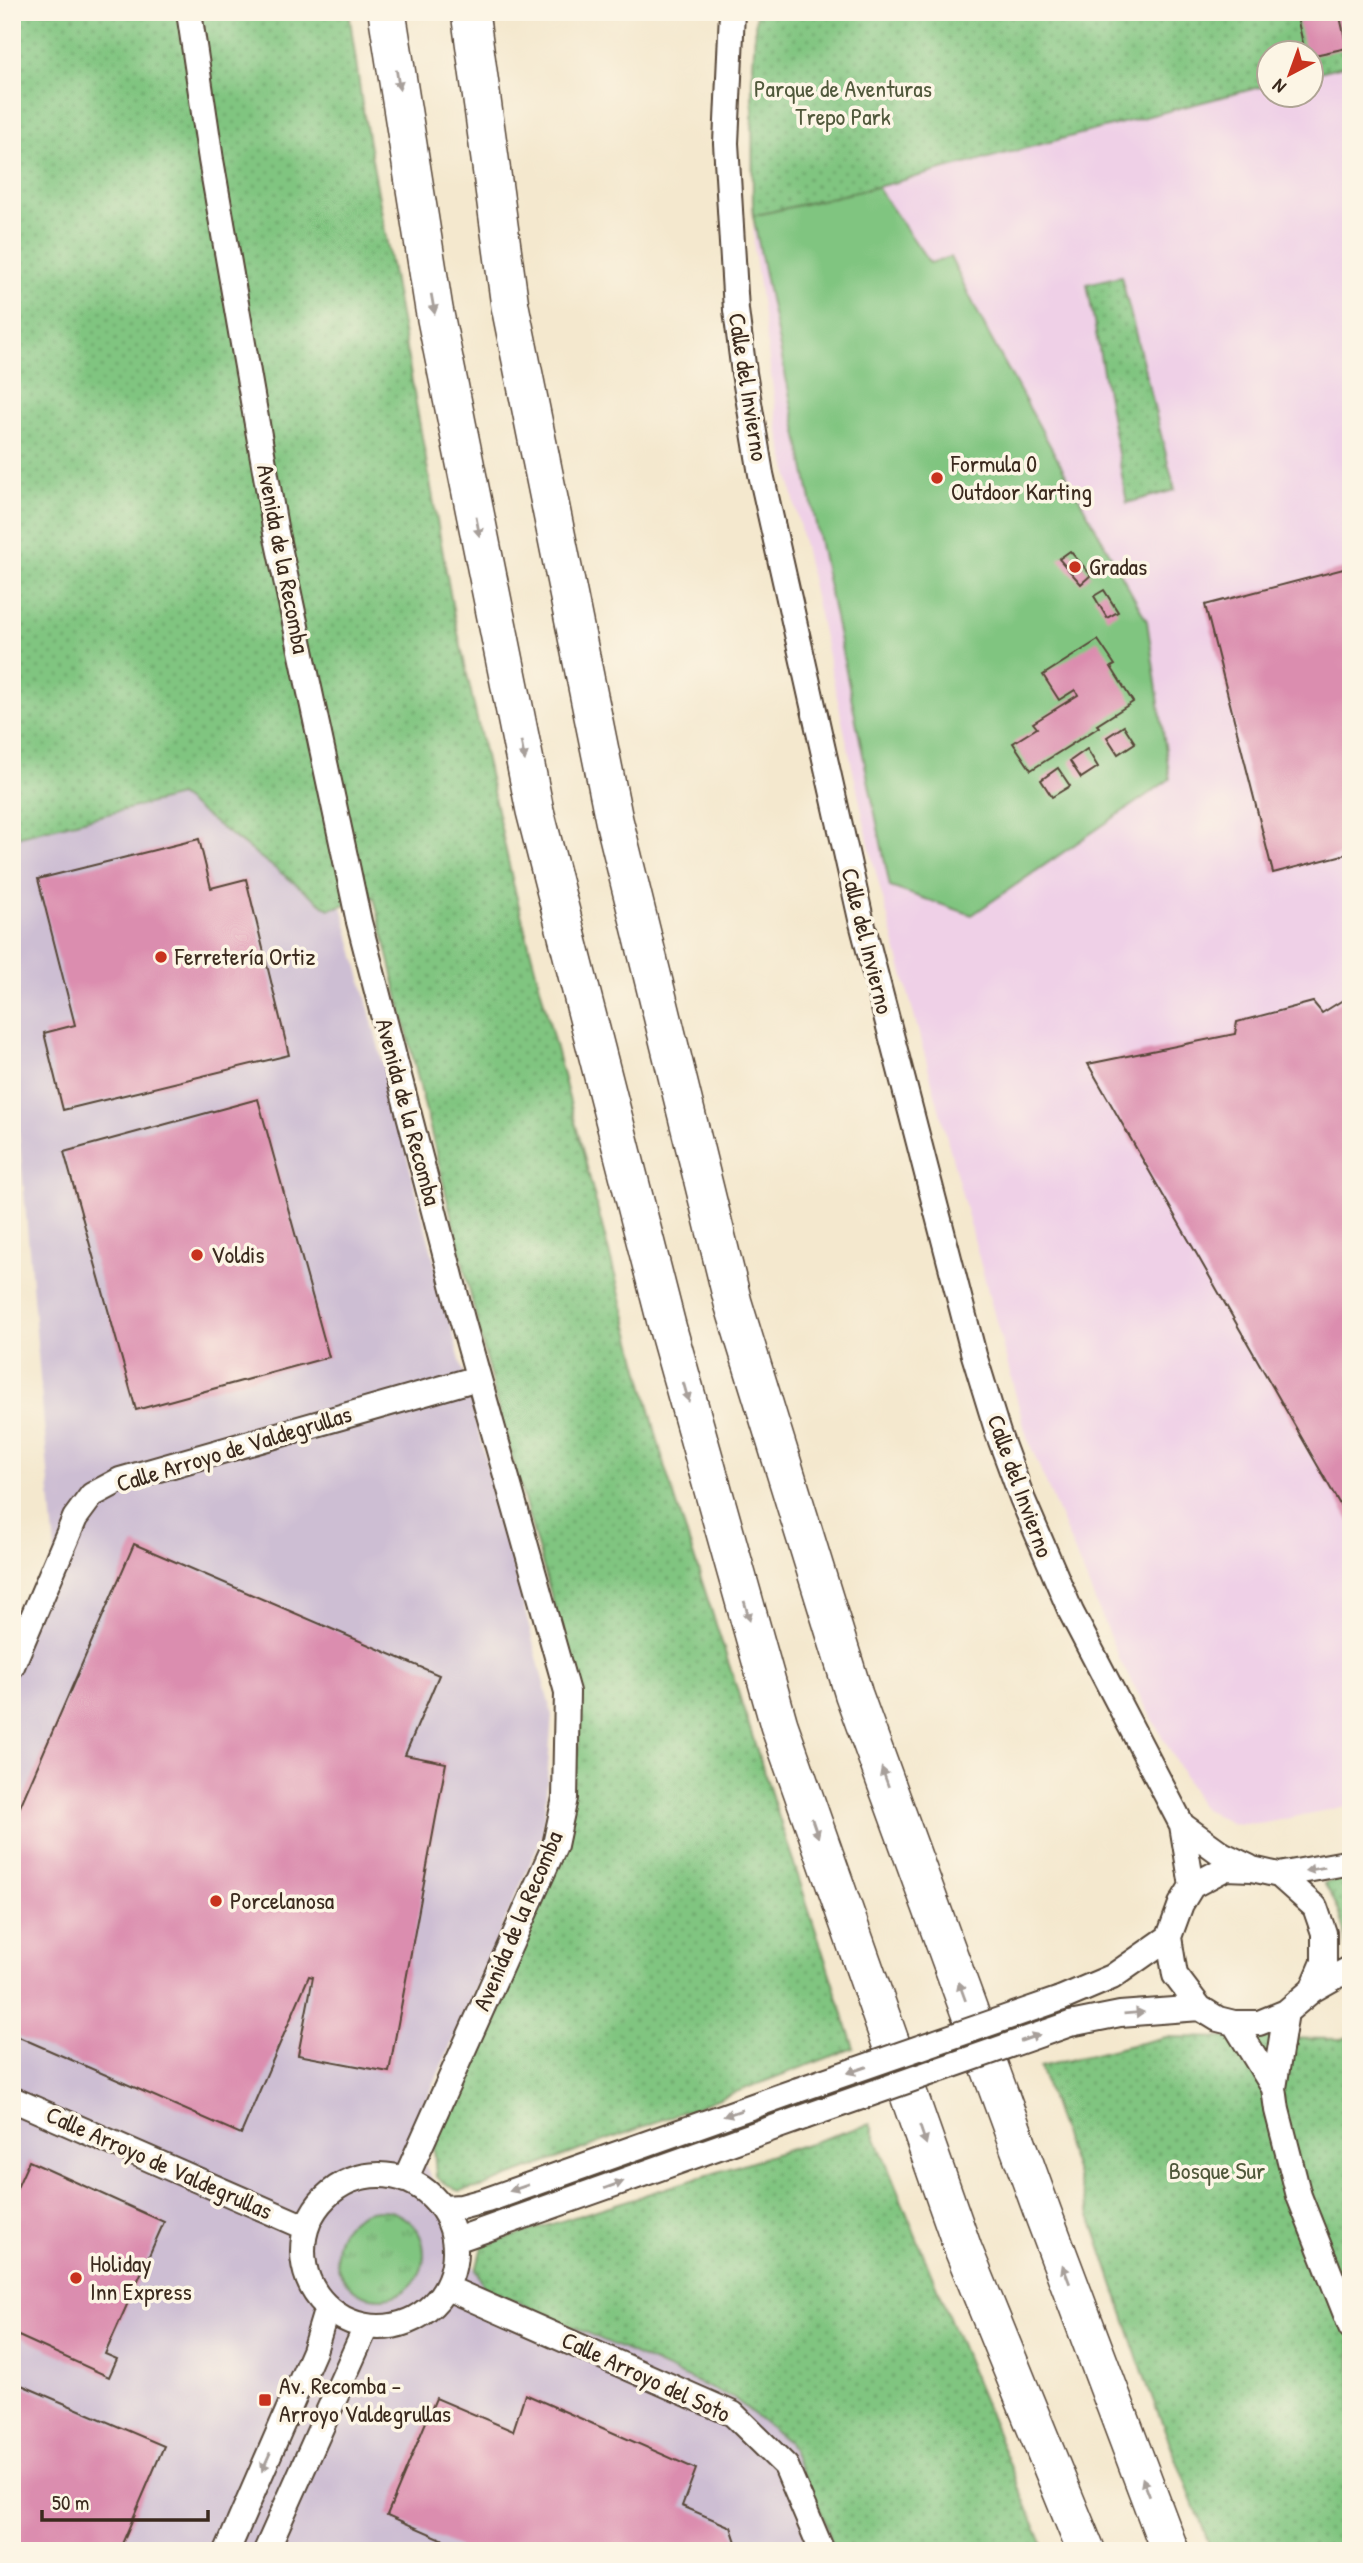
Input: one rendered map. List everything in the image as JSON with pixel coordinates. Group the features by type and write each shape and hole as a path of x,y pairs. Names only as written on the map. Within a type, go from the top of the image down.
{"highway":[{"path":"387,12 434,309 535,811 667,1326 779,1725 963,2249 1086,2551"},
{"path":"470,12 510,306 611,806 733,1303 855,1695 1040,2206 1170,2551"}],"street":[{"name":"Avenida de la Recomba","path":"189,12 211,160 285,573 359,922 478,1378 567,1692 565,1798 555,1845 405,2180"},
{"name":"Calle del Invierno","path":"732,12 726,143 734,297 744,373 766,500 883,1009 974,1355 1022,1498 1071,1612 1182,1825"},
{"name":"Calle Arroyo de Valdegrullas","path":"12,1666 75,1518 92,1496 120,1480 478,1378"},
{"path":"1182,1825 1222,1854 1252,1868 1279,1875 1351,1863"},
{"path":"1182,1825 1192,1886"},
{"path":"1252,1868 1226,1868 1192,1886 1181,1904 1170,1937 1175,1975 1199,2008 1218,2019 1234,2023 1259,2023 1286,2012 1312,1990 1351,1968"},
{"path":"1279,1875 1315,1907 1324,1933 1324,1962 1312,1990"},
{"path":"443,2208 461,2207 487,2200 1060,2000 1112,1977 1170,1937"},
{"path":"456,2239 1070,2024 1120,2014 1199,2008"},
{"path":"1286,2012 1274,2088 1277,2110 1299,2196 1351,2327"},
{"path":"1234,2023 1274,2088"},
{"name":"Calle Arroyo de Valdegrullas","path":"12,2099 305,2227"},
{"path":"374,2176 405,2180 419,2185 443,2208 456,2239 454,2268 447,2288 433,2307 415,2320 391,2326 366,2327 349,2322 327,2308 314,2292 305,2275 305,2227 314,2209 328,2193 347,2181 374,2176"},
{"name":"Calle Arroyo del Soto","path":"447,2288 733,2414 786,2466 821,2551"},
{"path":"227,2551 314,2351 327,2308"},
{"path":"266,2551 366,2327"}],"shaded area":[{"path":"756,12 1351,12 1351,1805 1265,1823 1233,1824 1202,1808 1119,1659 1027,1437 873,862 778,427 754,248 752,86"},
{"path":"179,796 329,909 342,906 552,1715 543,1834 411,2136 484,2287 735,2399 788,2442 824,2518 834,2551 12,2551 12,1647 55,1552 12,1052 12,838"}],"green space":[{"path":"12,12 349,12 362,104 454,615 513,883 665,1468 854,2048 484,2186 459,2192 436,2177 434,2147 562,1852 579,1744 574,1676 497,1404 374,897 329,909 179,796 12,838"},
{"name":"Parque de Aventuras Trepo Park","path":"756,12 1351,12 1351,64 1324,71 1324,38 1254,38 1254,89 877,187 753,216 752,86"},
{"name":"Formula 0 Outdoor Karting","path":"877,187 930,263 950,257 989,335 1147,621 1170,779 972,915 890,887 753,216"},
{"path":"1121,276 1175,490 1127,503 1087,284"},
{"path":"1351,1876 1351,1948 1347,1950 1340,1915 1324,1883"},
{"name":"Bosque Sur","path":"1351,2036 1351,2551 1212,2551 1147,2384 1040,2067 1166,2037 1342,2039"},
{"path":"870,2124 1045,2551 834,2551 824,2518 788,2442 735,2399 484,2287 476,2270 482,2246"},
{"path":"380,2210 397,2214 411,2223 420,2237 424,2254 420,2271 411,2285 397,2294 380,2298 363,2294 349,2285 340,2271 336,2254 340,2237 349,2223 363,2214"}],"building":[{"path":"1339,12 1347,48 1324,53 1324,38 1302,38 1296,13"},
{"name":"Gradas","path":"1070,551 1091,575 1081,584 1059,559"},
{"path":"1351,567 1351,853 1273,873 1205,605"},
{"path":"1104,590 1118,612 1107,618 1094,596"},
{"path":"1098,640 1115,665 1111,667 1133,702 1031,770 1013,743 1037,728 1033,723 1078,695 1075,690 1059,700 1043,675"},
{"path":"1124,726 1135,743 1118,754 1107,737"},
{"path":"1087,749 1098,767 1081,778 1070,761"},
{"path":"1058,768 1070,786 1052,797 1041,780"},
{"name":"Ferretería Ortiz","path":"199,839 211,888 246,879 289,1055 63,1110 44,1033 75,1025 38,879"},
{"path":"1351,995 1351,1524 1088,1064 1235,1034 1237,1022 1313,1002 1322,1013"},
{"name":"Voldis","path":"258,1099 329,1357 136,1410 64,1152"},
{"name":"Porcelanosa","path":"134,1544 439,1675 405,1755 446,1763 389,2072 298,2055 313,1977 309,1976 241,2134 12,2034 12,1825"},
{"name":"Holiday Inn Express","path":"29,2161 164,2222 105,2354 117,2359 109,2377 12,2333 12,2199"},
{"path":"12,2381 164,2446 119,2551 12,2551"},
{"path":"525,2394 696,2469 682,2506 731,2527 739,2551 462,2551 458,2546 387,2515 436,2398 513,2431"}],"place":[{"name":"Formula 0 Outdoor Karting","path":"937,478"},
{"name":"Gradas","path":"1075,567"},
{"name":"Ferretería Ortiz","path":"161,957"},
{"name":"Voldis","path":"197,1255"},
{"name":"Porcelanosa","path":"216,1901"},
{"name":"Holiday Inn Express","path":"76,2278"},
{"name":"Av. Recomba - Arroyo Valdegrullas","path":"265,2400"}]}
